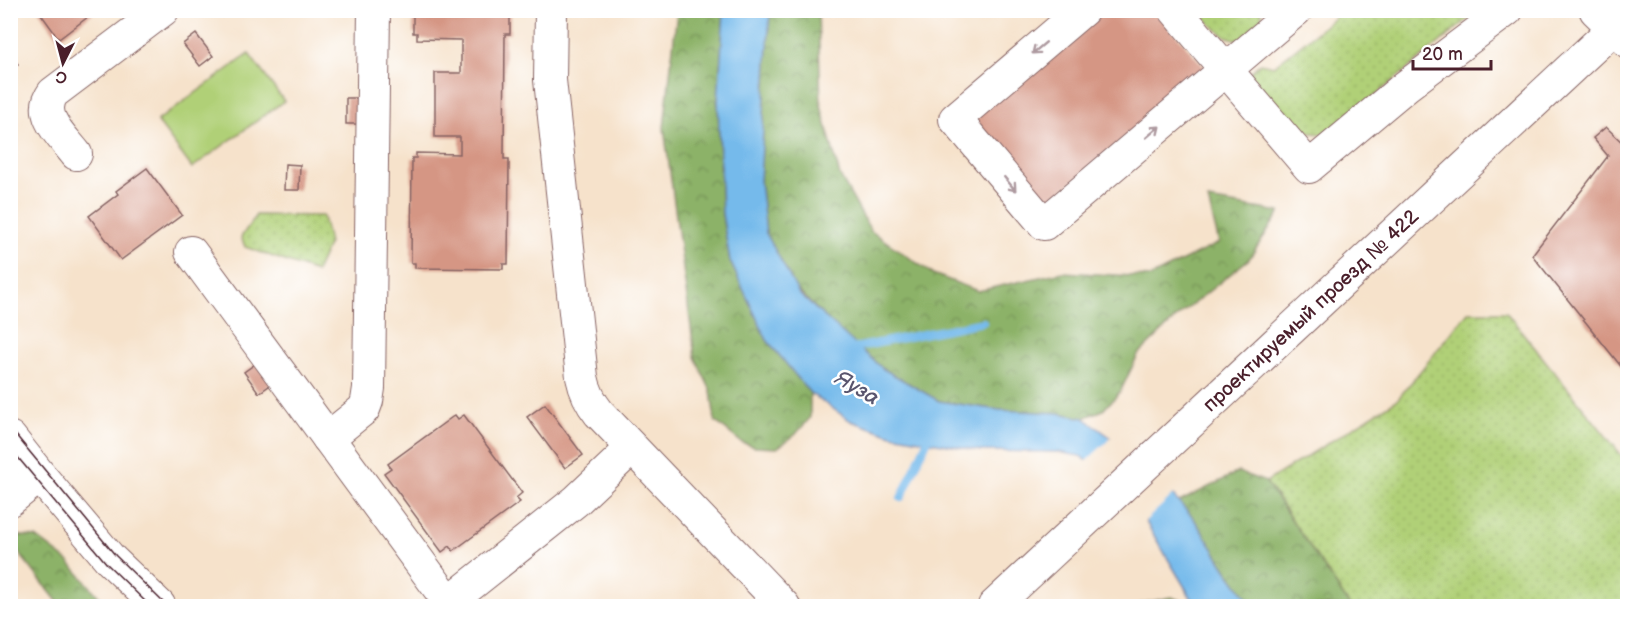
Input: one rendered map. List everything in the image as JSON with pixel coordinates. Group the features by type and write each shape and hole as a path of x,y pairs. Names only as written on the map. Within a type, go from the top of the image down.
{"main road":[{"path":"10,438 111,560 159,606"}],"street":[{"path":"76,154 50,120 47,110 48,100 54,93 163,10"},
{"path":"328,438 364,410 369,388 374,10"},
{"path":"551,10 550,80 582,377 590,403 784,606"},
{"path":"1083,10 955,120 1044,224 1296,10"},
{"path":"1175,10 1309,167 1406,86 1507,10"},
{"name":"проектируемый проезд № 422","path":"994,606 1616,24"},
{"path":"191,252 328,438 446,604 576,501 632,448"},
{"path":"10,500 40,476"}],"green space":[{"path":"770,10 818,11 821,106 840,176 871,231 933,274 978,291 1062,272 1150,277 1219,243 1208,200 1280,212 1249,259 1177,317 1138,355 1120,392 1103,410 1084,418 1058,413 999,410 939,401 883,369 836,328 796,289 766,233 760,180"},
{"path":"677,11 724,11 718,101 722,214 730,261 767,340 810,393 810,418 795,435 777,448 755,447 741,442 715,421 711,391 695,357 664,128"},
{"path":"1199,11 1261,11 1262,18 1240,41 1225,36"},
{"path":"1343,11 1478,11 1344,121 1322,134 1302,132 1287,124 1247,76 1260,63 1274,66"},
{"path":"249,54 284,101 192,168 157,121"},
{"path":"256,215 323,216 329,243 316,272 245,247 241,237"},
{"path":"1468,312 1506,312 1627,462 1627,606 1350,606 1266,482 1397,400"},
{"path":"1238,472 1266,482 1350,606 1253,606 1194,519 1179,502"},
{"path":"11,535 36,537 68,561 107,606 61,606 11,543"},
{"path":"1171,597 1195,606 1134,606 1136,605"}],"water":[{"name":"Яуза","path":"724,11 770,11 760,181 766,233 799,294 883,369 939,401 999,410 1058,413 1084,418 1117,442 1156,477 1194,519 1253,606 1196,606 1137,507 1111,478 1080,456 1058,452 981,451 892,435 851,421 810,393 767,340 730,261 722,214 718,101"}],"pier":[{"path":"1114,435 1175,493 1143,523 1134,509 1109,481 1084,463"}],"building":[{"path":"38,10 97,10 59,39"},
{"path":"413,10 510,10 510,34 505,34 504,155 504,159 509,159 508,264 503,264 503,269 415,268 415,263 411,263 412,158 416,158 416,153 460,154 460,137 435,137 435,73 461,73 461,40 417,39 417,33 413,33"},
{"path":"1100,10 1155,10 1207,70 1046,203 970,119"},
{"path":"196,34 213,56 200,66 183,44"},
{"path":"10,54 18,64 10,69"},
{"path":"346,98 361,98 361,124 346,124"},
{"path":"1606,127 1628,148 1628,375 1532,255 1608,156 1593,138"},
{"path":"285,164 300,165 299,190 284,190"},
{"path":"147,168 182,215 121,260 89,216 118,194 116,191"},
{"path":"258,362 273,383 259,393 244,372"},
{"path":"545,404 583,455 565,468 527,417"},
{"path":"455,415 458,419 464,415 522,493 516,498 520,502 453,551 450,546 442,552 384,473 391,468 388,464"}],"waterway":[{"path":"849,349 983,322"},
{"path":"901,498 930,435"}],"tram line":[{"path":"10,428 116,556 167,606"},
{"path":"10,448 107,564 150,606"}]}
